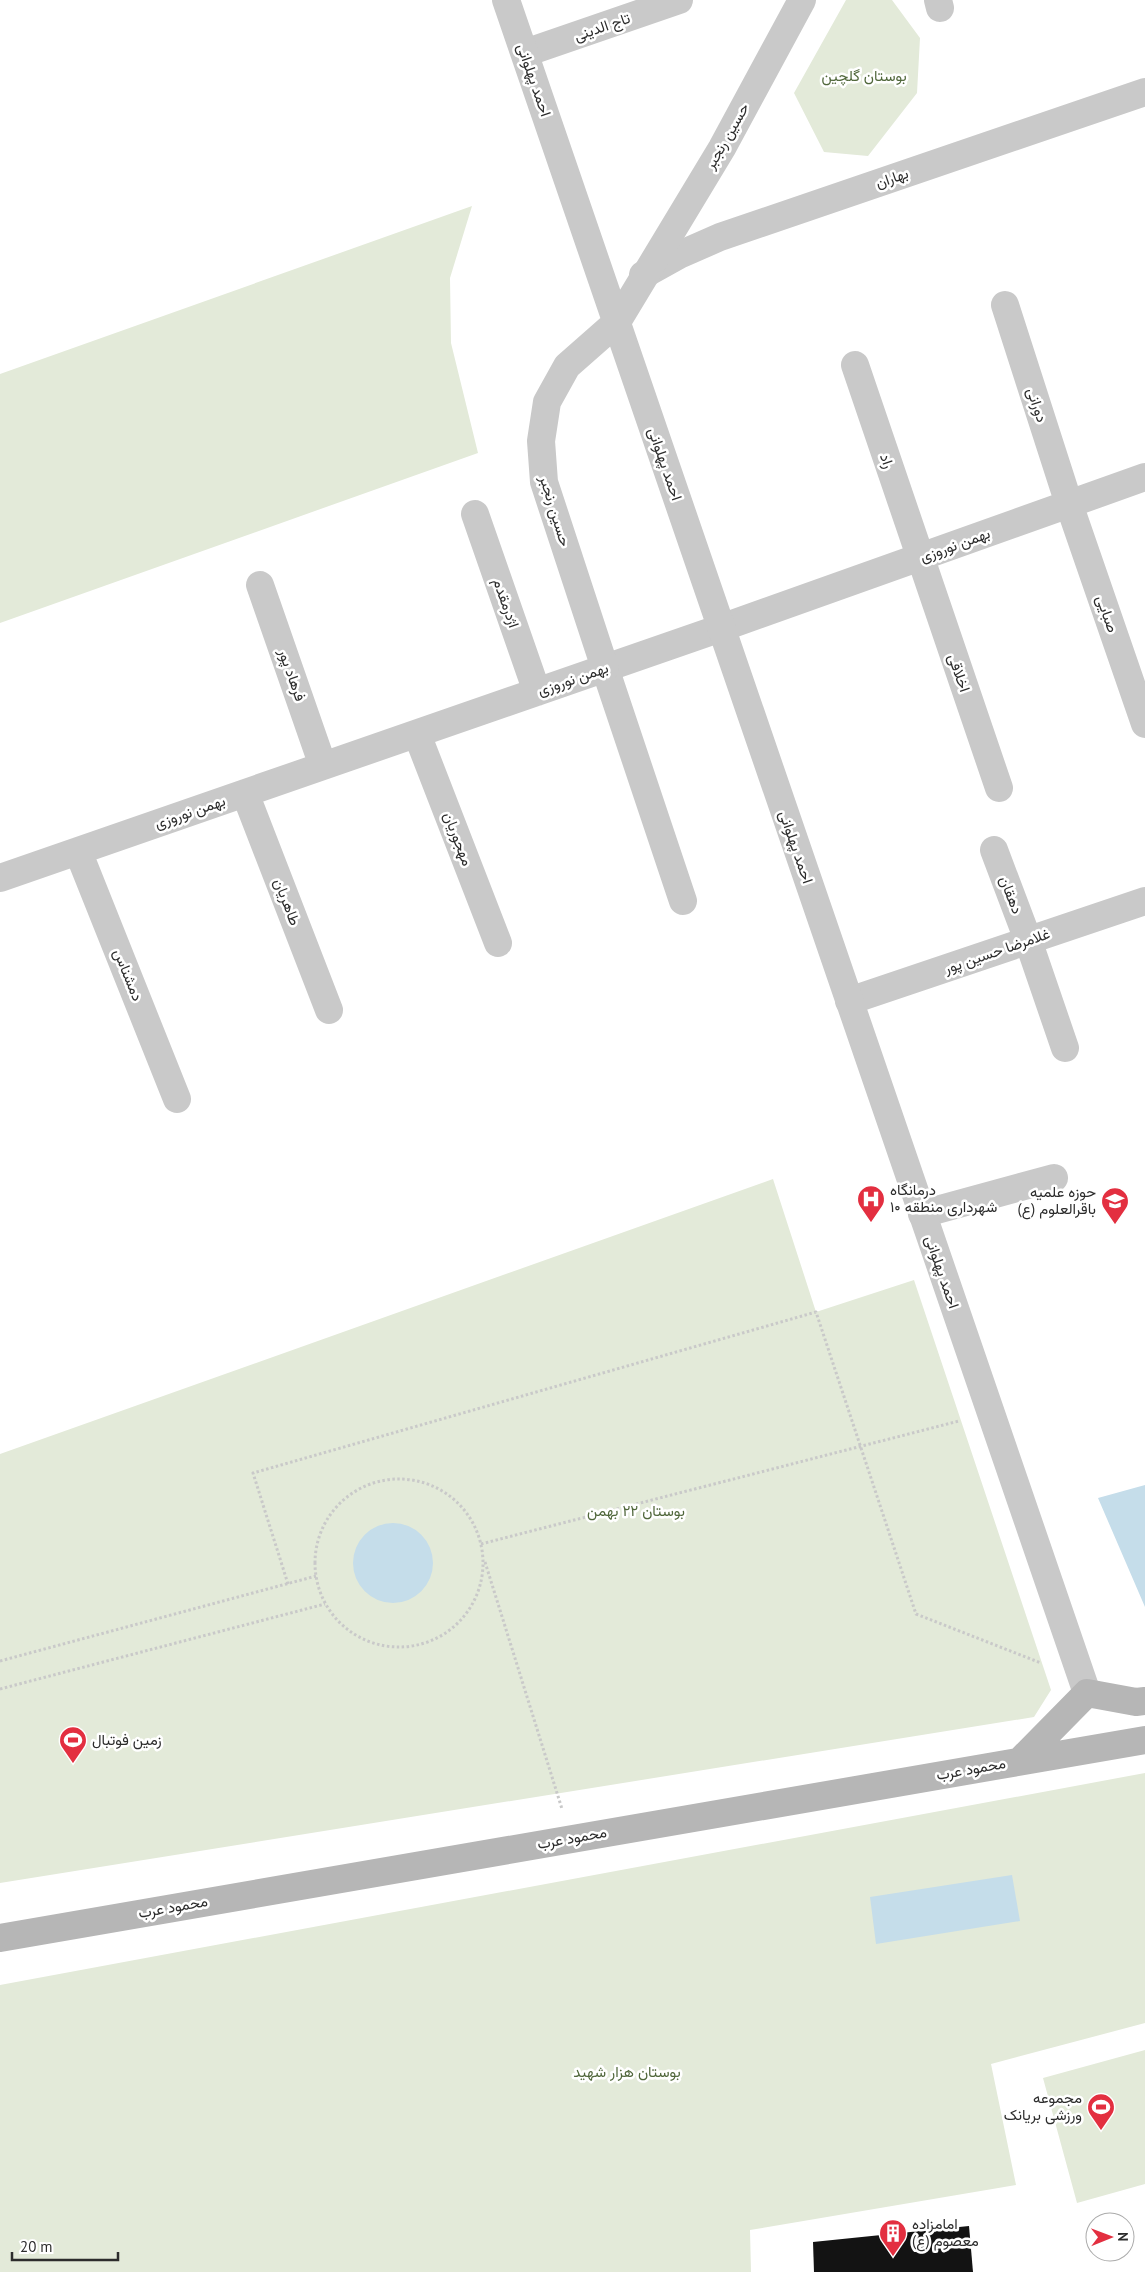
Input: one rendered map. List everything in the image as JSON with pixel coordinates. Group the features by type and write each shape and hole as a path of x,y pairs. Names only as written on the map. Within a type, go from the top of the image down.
{"main road":[{"path":"1022,1760 1084,1686 1136,1702 1145,1701"},
{"name":"محمود عرب","path":"0,1938 1145,1740"}],"street":[{"name":"احمد پهلوانی","path":"506,0 1084,1686"},
{"name":"تاج الدینی","path":"525,53 680,0"},
{"name":"حسین رنجبر","path":"682,900 544,482 541,441 547,402 567,366 617,322 722,148 802,0"},
{"name":"بهاران","path":"644,275 679,255 720,237 1145,92"},
{"name":"دورانی","path":"1005,305 1069,504"},
{"name":"راد","path":"855,365 920,557"},
{"name":"بهمن نوروزی","path":"0,878 721,628 1145,477"},
{"name":"صبایی","path":"1069,504 1145,724"},
{"name":"اژدرمقدم","path":"474,514 537,692"},
{"name":"اخلاقی","path":"920,557 999,788"},
{"name":"فرهاد پور","path":"260,585 323,766"},
{"name":"مهجوریان","path":"417,734 498,944"},
{"name":"طاهریان","path":"245,793 329,1010"},
{"name":"دهقان","path":"994,850 1028,940 1065,1048"},
{"name":"دمشناس","path":"78,851 177,1099"},
{"name":"غلامرضا حسین پور","path":"849,1001 1145,901"},
{"path":"922,1214 1054,1178"}],"path":[{"path":"288,1584 253,1473 816,1312 862,1446 916,1614 1084,1686"},
{"path":"481,1544 990,1413"},
{"path":"484,1559 481,1586 470,1610 450,1631 424,1644 396,1648 367,1642 343,1626 325,1604 316,1576 316,1547 326,1520 344,1498 367,1484 393,1478 420,1480 445,1491 465,1509 478,1532 484,1559 571,1838"},
{"path":"0,1661 316,1576"},
{"path":"0,1689 325,1604"}],"green space":[{"name":"بوستان گلچین","path":"846,0 892,0 920,38 917,93 868,156 824,152 794,93"},
{"path":"472,206 450,278 451,343 478,453 0,623 0,374"},
{"name":"بوستان ۲۲ بهمن","path":"773,1179 816,1312 914,1280 1051,1690 1034,1717 0,1883 0,1454"},
{"name":"بوستان هزار شهید","path":"1145,1773 1145,2023 991,2064 1016,2185 750,2230 751,2272 0,2272 0,1985"},
{"name":"مجموعه ورزشی بریانک","path":"1145,2050 1145,2184 1077,2203 1043,2078"}],"water":[{"path":"1145,1485 1145,1607 1098,1498"},
{"path":"385,1523 401,1523 422,1534 433,1555 433,1571 422,1592 401,1603 385,1603 371,1597 359,1585 353,1571 353,1555 359,1541 371,1529"},
{"path":"1012,1875 1020,1921 876,1944 870,1897"}],"building":[{"name":"امامزاده معصوم (ع)","path":"969,2226 973,2272 814,2272 813,2242"}],"place":[{"name":"درمانگاه شهرداری منطقه ۱۰","path":"871,1223"},
{"name":"حوزه علمیه باقرالعلوم (ع)","path":"1115,1225"},
{"name":"زمین فوتبال","path":"73,1764"},
{"name":"مجموعه ورزشی بریانک","path":"1101,2131"},
{"name":"امامزاده معصوم (ع)","path":"893,2257"}]}
